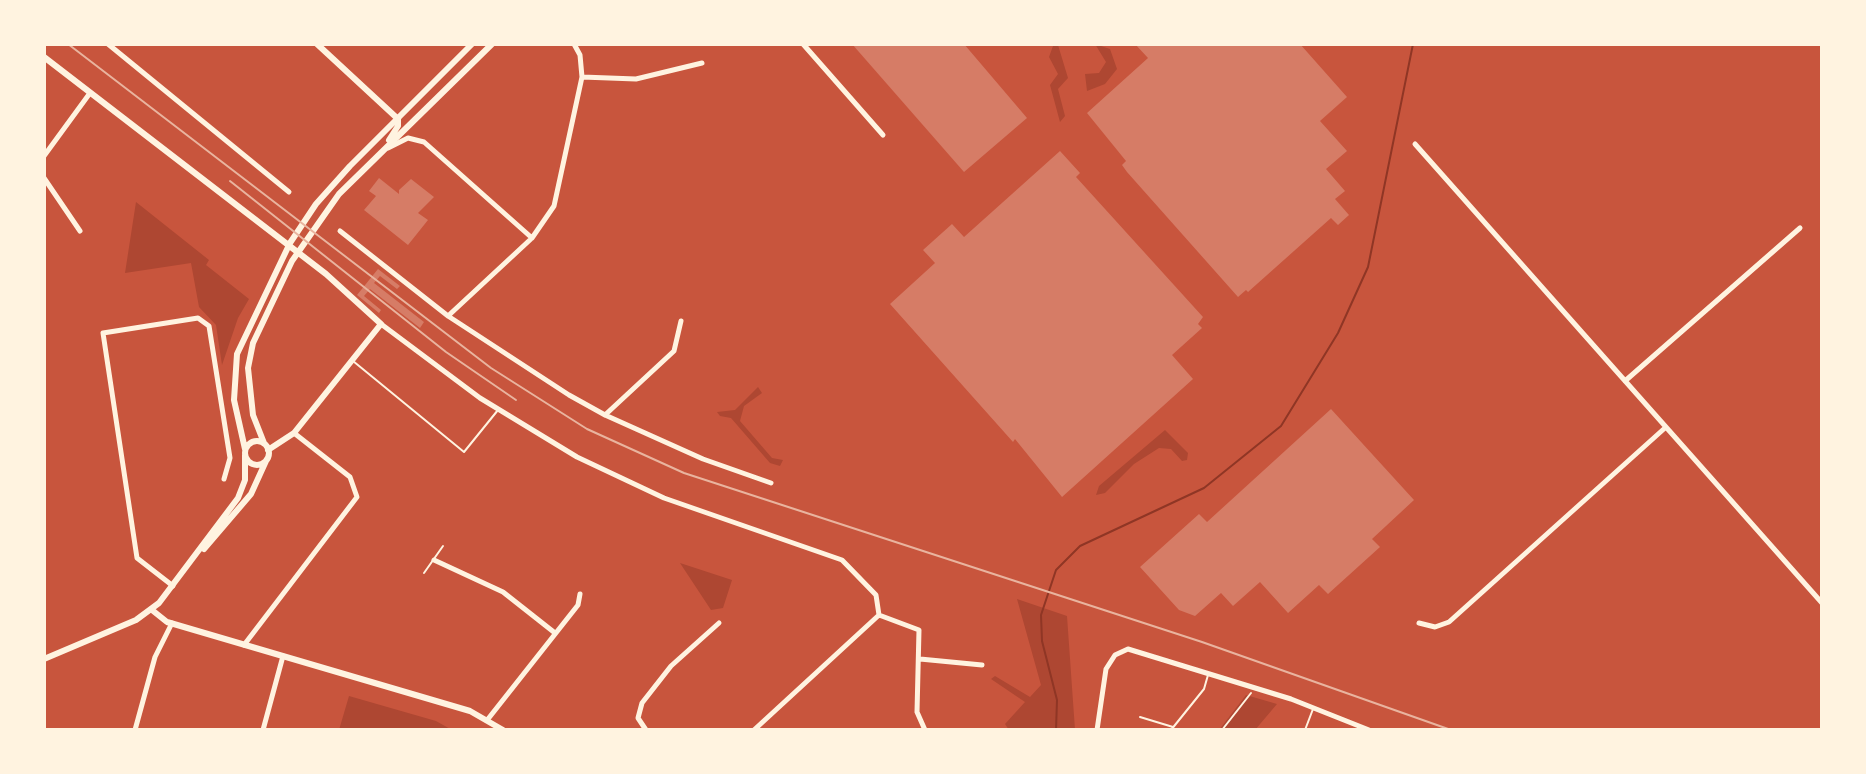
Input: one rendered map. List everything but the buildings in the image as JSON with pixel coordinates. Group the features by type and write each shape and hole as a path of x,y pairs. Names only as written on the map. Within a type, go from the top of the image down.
{"main road":[{"path":"317,44 398,119 410,119 435,101"},
{"path":"266,461 252,464 245,452 237,420 233,378 245,331 307,216 350,166 472,44"},
{"path":"44,659 152,610 245,502 266,461 266,446 248,391 253,343 307,235 339,194 494,44"},
{"path":"44,57 312,263 381,324 294,433 266,446 253,441 245,452 243,489 196,557"},
{"path":"381,152 397,130 398,119"},
{"path":"152,610 172,623 461,708 488,719 503,730"}],"street":[{"path":"108,44 289,192"},
{"path":"803,44 883,135"},
{"path":"448,316 532,238 548,218 559,193 582,77 573,46"},
{"path":"582,77 636,79 702,63"},
{"path":"44,156 90,93"},
{"path":"381,152 412,138 437,153 532,238"},
{"path":"1415,144 1822,603"},
{"path":"44,178 80,231"},
{"path":"1625,381 1800,228"},
{"path":"340,231 448,316 501,353 605,415 703,459 771,483"},
{"path":"173,586 137,558 103,333 198,318 209,326 230,458 224,479"},
{"path":"605,415 674,351 681,321"},
{"path":"381,324 498,410 577,457 635,485 835,556 876,595 880,602 879,615 754,730"},
{"path":"1419,623 1435,627 1449,622 1666,427"},
{"path":"244,645 357,497 350,477 294,433"},
{"path":"434,560 503,592 555,633"},
{"path":"488,719 578,605 580,594"},
{"path":"879,615 919,630 917,712 925,730"},
{"path":"135,730 155,657 172,623"},
{"path":"646,730 638,718 642,703 671,666 719,623"},
{"path":"1097,730 1106,669 1121,651 1137,649 1314,707 1369,730"},
{"path":"263,730 283,656"},
{"path":"920,659 982,665"},
{"path":"761,724 766,730"}],"lane":[{"path":"352,361 464,452 498,410"},
{"path":"424,573 443,546"},
{"path":"1140,717 1172,728 1204,689 1208,673"},
{"path":"1305,730 1314,707"}],"path":[{"path":"1222,730 1255,688"}],"shaded area":[{"path":"1095,44 1110,49 1117,69 1105,84 1087,91 1085,74 1099,73 1106,62"},
{"path":"1058,45 1068,78 1058,89 1065,116 1060,122 1050,85 1058,74 1049,57 1053,46"},
{"path":"136,202 209,260 206,265 249,299 238,318 222,365 216,325 199,307 191,263 125,273"},
{"path":"758,387 762,393 744,406 740,421 772,458 783,460 780,466 770,463 731,418 720,416 717,412 735,410"},
{"path":"1165,430 1188,453 1187,460 1182,461 1171,449 1159,448 1134,464 1105,493 1096,495 1099,486"},
{"path":"680,563 732,580 723,608 711,610"},
{"path":"1017,599 1067,616 1075,730 1009,730 1005,724 1025,702 991,679 995,676 1030,697 1041,685"},
{"path":"1246,695 1277,704 1255,730 1219,730"},
{"path":"349,696 436,721 452,730 339,730"}],"waterway":[{"path":"1056,730 1057,700 1042,641 1041,615 1056,570 1080,546 1204,488 1281,426 1338,333 1368,267 1413,44"}],"railway":[{"path":"68,44 491,368 587,429 684,473 1202,642 1451,730"},
{"path":"230,181 446,352 516,400"}]}
